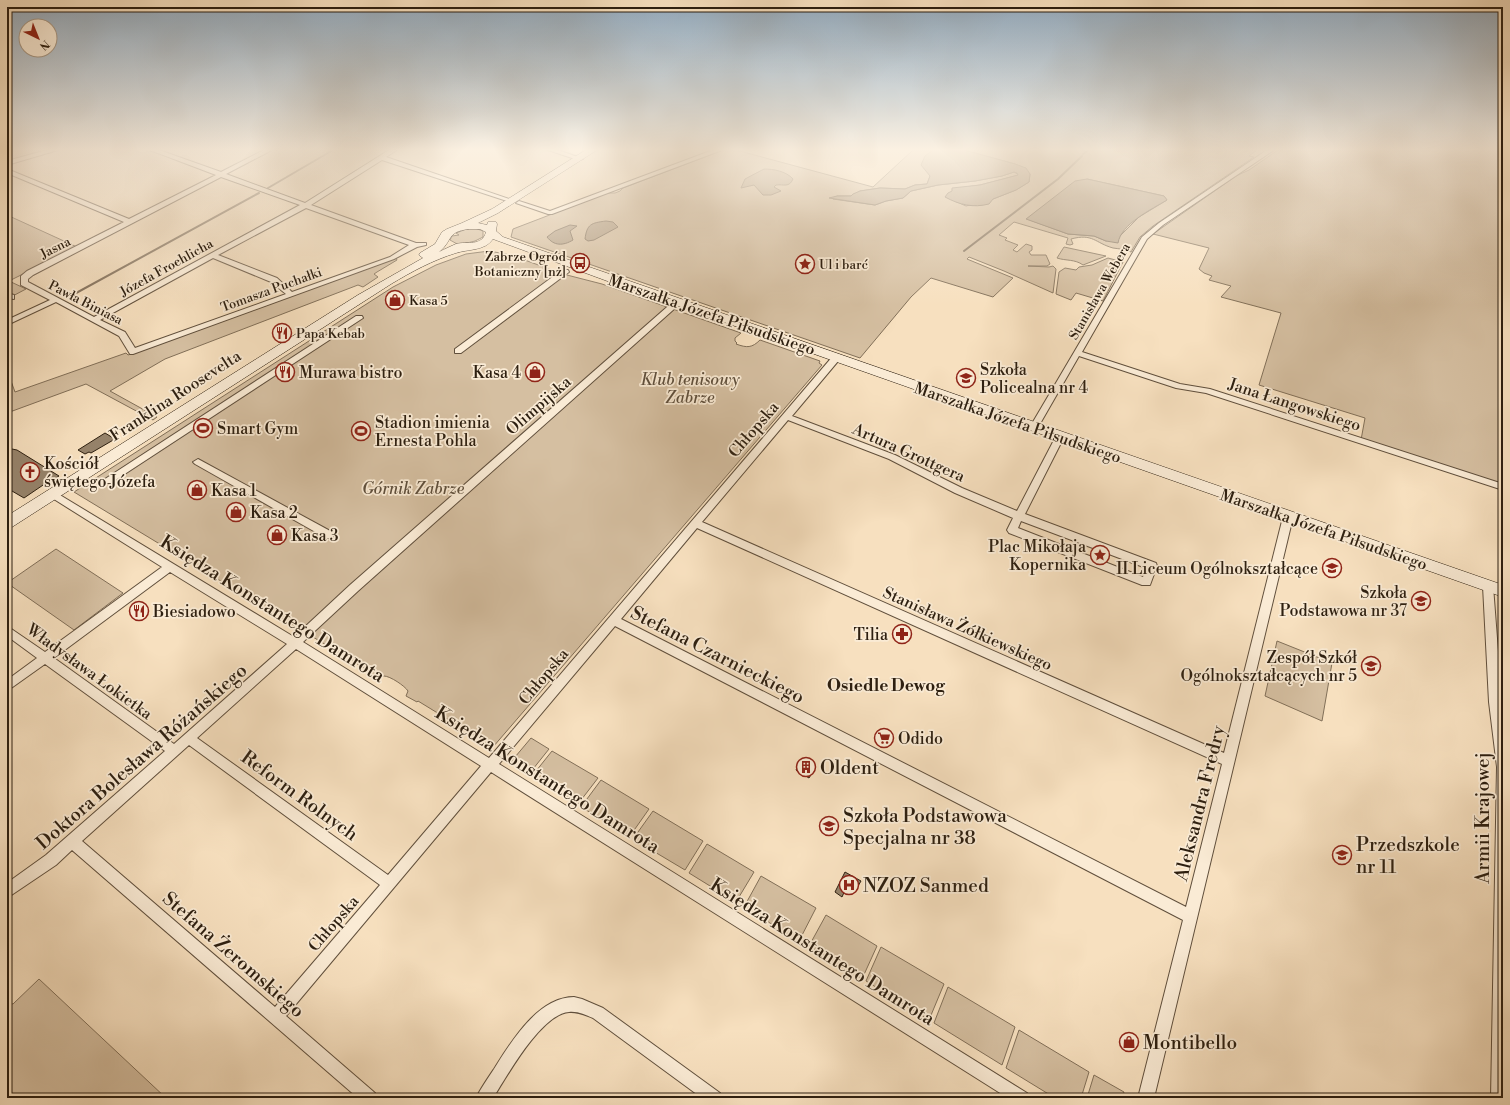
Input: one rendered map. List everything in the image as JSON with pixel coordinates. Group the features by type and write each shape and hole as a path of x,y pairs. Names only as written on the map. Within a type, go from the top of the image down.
{"street":[{"path":"81,202 130,222"},
{"name":"Jasna","path":"23,280 30,273 170,202"},
{"path":"295,202 416,245 424,244"},
{"name":"Józefa Froehlicha","path":"94,320 310,202"},
{"path":"443,239 451,246 471,246 487,240 494,221 515,202"},
{"path":"462,227 478,221 515,202 550,212 578,202"},
{"name":"Stanisława Webera","path":"1034,427 1135,251 1144,238 1151,231 1195,202"},
{"name":"Marszałka Józefa Piłsudskiego","path":"462,227 476,226 491,232 496,238 1288,517 1503,591"},
{"name":"Franklina Roosevelta","path":"362,297 399,269 439,247 443,239 450,231 462,227"},
{"name":"Tomasza Puchałki","path":"133,352 392,258 416,245"},
{"name":"Marszałka Józefa Piłsudskiego","path":"471,246 499,245 533,251"},
{"name":"Franklina Roosevelta","path":"7,523 362,297 414,267 454,250 471,246"},
{"path":"212,255 274,280 290,294"},
{"path":"458,351 565,272"},
{"name":"Pawła Biniasa","path":"23,280 24,283 55,300 122,334 133,352"},
{"path":"7,323 55,300"},
{"name":"Olimpijska","path":"295,643 354,588 678,302"},
{"path":"108,481 359,318"},
{"name":"Jana Łangowskiego","path":"1077,353 1179,386 1207,391 1503,487"},
{"name":"Chłopska","path":"276,1017 836,358"},
{"name":"Artura Grottgera","path":"787,417 886,455 967,494 1019,515"},
{"path":"1019,515 1152,566 1146,582 1012,530 1019,515 1060,437"},
{"path":"198,462 329,535"},
{"name":"Księdza Konstantego Damrota","path":"52,494 295,643 489,766 1022,1098"},
{"name":"Aleksandra Fredry","path":"1146,1098 1288,517"},
{"name":"Stanisława Żółkiewskiego","path":"695,523 1228,761"},
{"path":"7,686 170,567"},
{"name":"Armii Krajowej","path":"1488,586 1495,702 1503,767 1499,1098"},
{"name":"Stefana Czarnieckiego","path":"613,620 1191,917"},
{"name":"Władysława Łokietka","path":"7,630 174,751"},
{"name":"Doktora Bolesława Różańskiego","path":"7,891 40,869 295,643"},
{"name":"Reform Rolnych","path":"188,738 390,884"},
{"name":"Stefana Żeromskiego","path":"72,841 370,1098"},
{"path":"484,1098 524,1038 536,1023 549,1012 566,1005 581,1005 598,1013 716,1098"}],"green space":[{"path":"585,202 851,202 875,205 884,202 956,202 966,206 983,202 1051,202 1027,219 1068,234 1094,236 1106,241 1119,237 1139,217 1164,202 1189,202 1153,226 1140,237 1131,252 1113,248 1094,239 1084,237 1071,239 1073,244 1066,244 1068,238 1014,222 999,235 1007,238 1005,240 1018,245 1013,250 1017,252 1026,244 1032,246 1032,250 1029,252 1031,255 1046,255 1050,264 1047,266 1028,266 1049,267 1053,266 1056,269 1053,293 969,257 967,259 1013,278 993,297 931,278 911,297 860,358 511,237 513,229"},
{"path":"1199,202 1503,202 1503,484 1361,440 1365,418 1259,385 1281,313 1221,297 1231,286 1209,280 1212,276 1199,269 1209,248 1153,234"},
{"path":"7,215 77,247 9,281 26,289 7,299"},
{"path":"472,227 483,231 483,237 475,241 459,245 450,240 452,236 459,235 456,233"},
{"path":"1064,247 1106,256 1083,265 1077,262 1057,258"},
{"name":"Górnik Zabrze","path":"489,251 511,255 563,274 602,284 741,333 735,338 736,344 749,346 754,345 760,340 820,361 819,363 822,365 493,747 418,701 417,702 406,696 408,691 397,682 384,676 378,679 368,673 369,671 74,492 393,287 436,265 466,254"},
{"path":"396,258 397,260 374,274 378,277 363,287 358,285 165,359 110,391 157,417 153,420 86,384 7,413 7,382 11,381 15,392 126,353 128,355"},
{"path":"1108,258 1123,262 1103,301 1076,293 1071,300 1056,294 1059,272 1065,268 1076,270 1079,267 1092,265"},
{"path":"56,549 123,593 74,630 7,583"},
{"path":"1277,641 1332,663 1322,721 1265,696"},
{"path":"531,738 549,749 529,774 510,763"},
{"path":"552,751 598,778 578,804 532,776"},
{"path":"601,780 649,809 630,836 581,807"},
{"path":"653,811 703,841 685,870 633,839"},
{"path":"707,844 754,872 736,902 689,873"},
{"path":"761,876 816,908 799,941 744,907"},
{"path":"826,915 877,946 862,979 809,946"},
{"path":"881,947 944,984 929,1020 866,981"},
{"path":"39,979 166,1098 7,1098 7,1003 13,1004"},
{"path":"948,987 1015,1027 1002,1065 934,1023"},
{"path":"1019,1030 1089,1072 1081,1098 1055,1098 1006,1068"},
{"path":"1094,1075 1124,1092 1122,1098 1087,1098"}],"shaded area":[{"path":"852,202 884,202 875,205"},
{"path":"956,202 991,202 989,204 977,206"},
{"path":"1048,202 1164,202 1131,223 1120,236 1118,243 1106,241 1094,236 1068,234 1026,219"},
{"path":"606,221 613,222 618,227 594,240 588,241 585,239 587,230 591,225"},
{"path":"570,225 577,226 570,231 573,240 559,244 553,242 547,237 555,231"}],"building":[{"path":"105,433 115,439 91,453 89,452 85,454 78,450"},
{"name":"Kościół świętego Józefa","path":"7,448 17,450 59,476 24,498 12,491 7,495"},
{"name":"Oldent","path":"803,761 815,768 809,778 796,770 800,762"},
{"name":"NZOZ Sanmed","path":"845,872 861,881 854,893 846,888 842,897 835,892"}],"waterway":[{"path":"67,298 243,202"},
{"path":"964,251 1029,202"}],"place":[{"name":"Zabrze Ogród Botaniczny [nż]","path":"580,263"},
{"name":"Ul i barć","path":"805,264"},
{"name":"Kasa 5","path":"395,300"},
{"name":"Papa Kebab","path":"282,333"},
{"name":"Murawa bistro","path":"285,372"},
{"name":"Kasa 4","path":"535,372"},
{"name":"Szkoła Policealna nr 4","path":"966,378"},
{"name":"Smart Gym","path":"203,428"},
{"name":"Stadion imienia Ernesta Pohla","path":"361,431"},
{"name":"Kościół świętego Józefa","path":"30,472"},
{"name":"Kasa 1","path":"197,490"},
{"name":"Kasa 2","path":"236,512"},
{"name":"Kasa 3","path":"277,535"},
{"name":"Plac Mikołaja Kopernika","path":"1100,555"},
{"name":"II Liceum Ogólnokształcące","path":"1332,568"},
{"name":"Szkoła Podstawowa nr 37","path":"1421,601"},
{"name":"Biesiadowo","path":"139,611"},
{"name":"Tilia","path":"902,634"},
{"name":"Zespół Szkół Ogólnokształcących nr 5","path":"1371,666"},
{"name":"Odido","path":"884,738"},
{"name":"Oldent","path":"806,767"},
{"name":"Szkoła Podstawowa Specjalna nr 38","path":"829,826"},
{"name":"Przedszkole nr 11","path":"1342,855"},
{"name":"NZOZ Sanmed","path":"849,885"},
{"name":"Montibello","path":"1129,1042"}],"district":[{"name":"Osiedle Dewog","path":"886,685"}],"park label":[{"name":"Klub tenisowy Zabrze","path":"690,388"}]}
